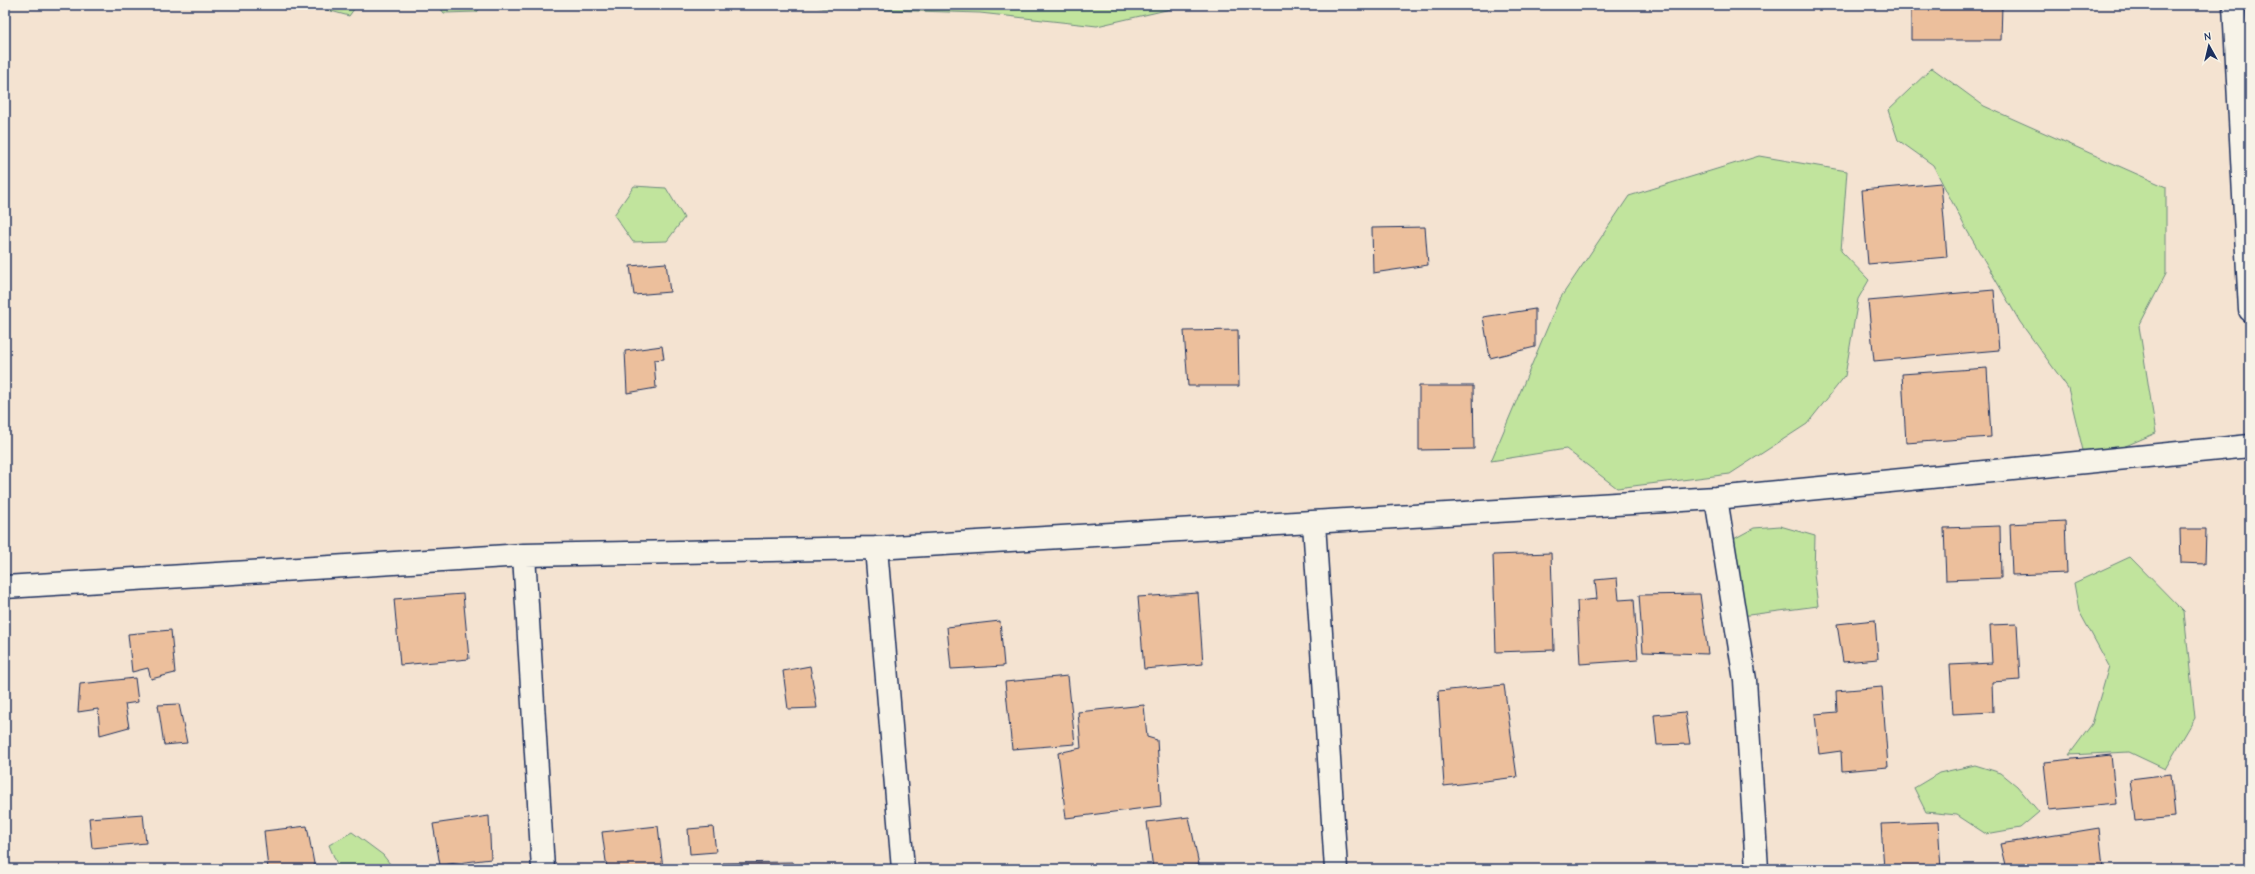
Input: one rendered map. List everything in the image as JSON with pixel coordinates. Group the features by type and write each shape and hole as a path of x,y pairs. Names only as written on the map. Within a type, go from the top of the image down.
{"street":[{"path":"2234,5 2250,310"},
{"path":"5,587 524,555 876,548 1716,498 2250,446"},
{"path":"1716,498 1745,680 1757,869"},
{"path":"1314,523 1336,869"},
{"path":"876,548 903,869"},
{"path":"524,555 543,869"}],"green space":[{"path":"309,5 357,5 349,16"},
{"path":"438,5 482,5 477,12 444,13"},
{"path":"812,5 1174,5 1175,8 1097,26 980,13 822,8"},
{"path":"1932,68 1984,106 2166,187 2166,274 2139,326 2156,433 2086,463 2068,388 2020,322 1965,227 1933,165 1898,140 1888,110"},
{"path":"1759,156 1847,171 1841,251 1869,280 1858,299 1845,376 1807,424 1730,474 1617,488 1566,449 1491,461 1559,300 1629,196"},
{"path":"634,186 666,188 684,218 667,241 633,242 614,215"},
{"path":"1780,526 1815,536 1814,574 1818,606 1741,616 1730,541 1754,528"},
{"path":"2130,557 2184,612 2195,718 2165,769 2129,752 2069,755 2092,724 2109,666 2079,611 2074,583"},
{"path":"1975,765 2001,773 2017,786 2039,812 2020,828 1986,834 1957,815 1926,812 1914,788 1939,773"},
{"path":"352,832 383,855 394,869 339,869 329,845"}],"building":[{"path":"1911,5 2002,5 2001,40 1911,40"},
{"path":"1941,183 1947,257 1868,264 1862,190"},
{"path":"1425,227 1428,265 1373,273 1372,228"},
{"path":"666,263 670,292 634,295 630,266"},
{"path":"1994,290 1999,350 1874,361 1868,301"},
{"path":"1535,309 1535,347 1490,358 1483,317"},
{"path":"1238,330 1239,386 1188,386 1184,331"},
{"path":"662,346 664,359 654,360 656,388 627,393 625,351"},
{"path":"1987,368 1991,437 1906,443 1902,374"},
{"path":"1419,386 1473,386 1474,449 1419,450"},
{"path":"2065,521 2067,573 2012,575 2010,524"},
{"path":"2000,526 2001,578 1946,580 1944,528"},
{"path":"2180,529 2206,529 2205,564 2181,563"},
{"path":"1551,553 1554,650 1496,652 1493,555"},
{"path":"1617,578 1619,600 1634,599 1638,660 1580,664 1577,601 1597,599 1595,580"},
{"path":"1198,593 1203,664 1144,669 1138,597"},
{"path":"463,594 469,659 400,665 394,599"},
{"path":"1700,594 1708,654 1643,652 1639,595"},
{"path":"1875,620 1878,659 1843,662 1837,624"},
{"path":"1000,621 1004,666 951,669 947,627"},
{"path":"2017,624 2020,680 1992,682 1993,712 1953,714 1950,665 1992,663 1990,625"},
{"path":"171,630 175,673 151,679 148,668 132,672 128,634"},
{"path":"810,666 817,708 788,709 783,671"},
{"path":"1068,676 1075,744 1012,749 1005,682"},
{"path":"135,678 138,702 125,704 129,727 100,735 98,709 78,712 80,684"},
{"path":"1504,685 1517,777 1444,786 1438,691"},
{"path":"1882,687 1888,767 1842,771 1841,751 1819,754 1815,714 1837,712 1836,691"},
{"path":"179,704 187,743 164,745 158,705"},
{"path":"1144,705 1147,737 1157,740 1161,806 1066,818 1058,753 1081,748 1078,712"},
{"path":"1685,712 1690,744 1657,745 1654,715"},
{"path":"2111,755 2116,804 2049,810 2044,762"},
{"path":"2171,774 2175,817 2135,821 2130,779"},
{"path":"143,814 146,843 92,848 89,818"},
{"path":"489,816 491,859 440,865 433,824"},
{"path":"1189,817 1199,865 1153,869 1147,822"},
{"path":"1938,822 1941,869 1884,869 1881,824"},
{"path":"307,826 315,869 268,869 264,831"},
{"path":"658,826 663,869 607,869 602,832"},
{"path":"713,827 716,852 690,854 688,829"},
{"path":"2099,828 2103,868 2006,869 2000,844"},
{"path":"793,862 794,869 723,869 723,863"}]}
